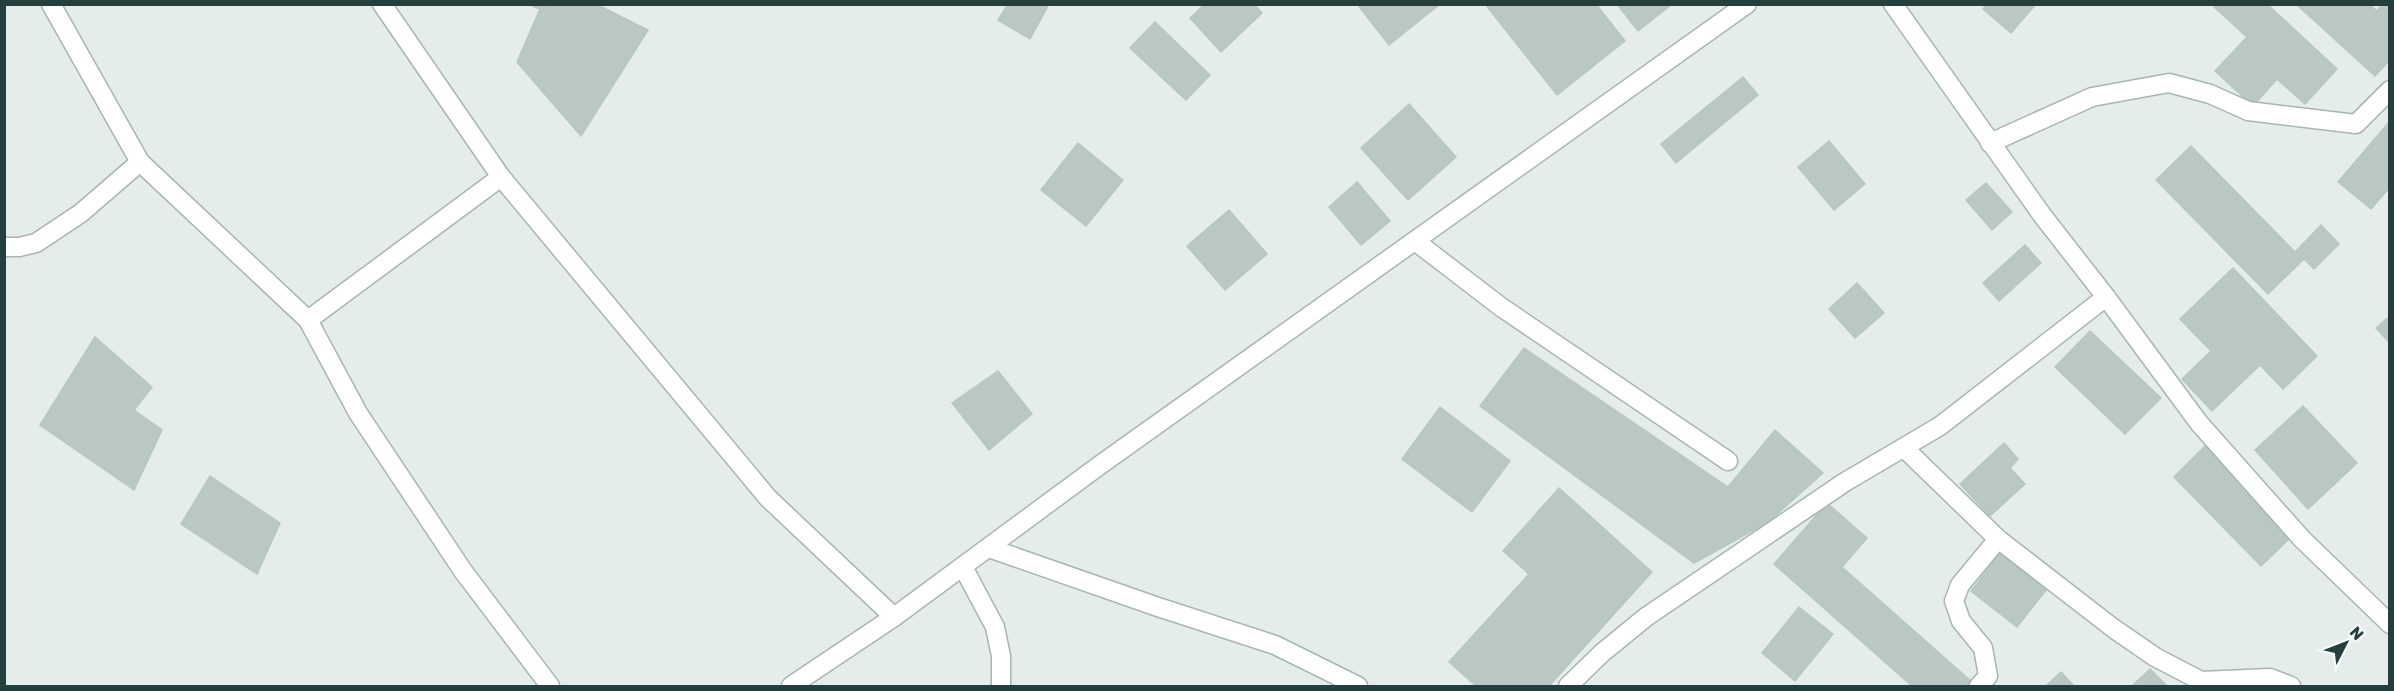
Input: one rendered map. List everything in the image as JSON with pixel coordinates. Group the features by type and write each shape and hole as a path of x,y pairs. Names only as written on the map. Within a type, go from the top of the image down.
{"street":[{"path":"51,4 140,162 308,320 358,413 463,571 550,687"},
{"path":"382,4 501,177 768,498 894,617"},
{"path":"792,687 894,617 1100,465 1747,4"},
{"path":"1893,4 1990,143 2199,423 2302,539 2390,624"},
{"path":"1990,143 2092,97 2169,83 2210,94 2248,111 2356,124 2390,90"},
{"path":"4,247 19,247 36,243 81,213 140,162"},
{"path":"308,320 501,177"},
{"path":"1415,241 1501,307 1728,461"},
{"path":"1568,687 1602,652 1665,603 1845,482 1940,426 2106,297"},
{"path":"1904,448 1998,539 2113,628 2155,657 2201,681 2270,678 2291,687"},
{"path":"1979,687 1988,676 1983,648 1961,621 1954,601 1960,585 1998,539"},
{"path":"989,548 1275,645 1358,687"},
{"path":"963,567 995,627 1001,656 1000,687"}],"building":[{"path":"528,4 571,4 563,19"},
{"path":"574,4 596,4 648,30 581,136 517,62 540,9"},
{"path":"1008,4 1049,4 1030,39 998,20"},
{"path":"1205,4 1254,4 1262,13 1221,52 1190,18"},
{"path":"1357,4 1440,4 1389,45"},
{"path":"1485,4 1596,4 1625,41 1557,95"},
{"path":"1617,4 1672,4 1638,31"},
{"path":"1987,4 2036,4 2011,33 1983,9"},
{"path":"2216,4 2267,4 2337,69 2305,104 2277,79 2253,106 2215,71 2247,37 2214,7"},
{"path":"2296,4 2369,4 2377,11 2382,4 2390,4 2390,60 2375,76"},
{"path":"1155,22 1210,75 1186,100 1130,48"},
{"path":"1743,77 1758,95 1676,163 1661,144"},
{"path":"1409,104 1456,157 1408,200 1361,148"},
{"path":"2390,121 2390,187 2371,209 2338,182"},
{"path":"1829,141 1865,184 1834,210 1798,167"},
{"path":"1078,143 1123,180 1086,226 1041,190"},
{"path":"2191,146 2295,252 2321,225 2339,244 2314,269 2304,259 2268,294 2156,180"},
{"path":"1357,182 1390,221 1361,245 1329,207"},
{"path":"1986,183 2012,212 1992,230 1966,200"},
{"path":"1229,210 1267,254 1225,290 1187,246"},
{"path":"2025,245 2041,263 1999,301 1983,283"},
{"path":"2233,268 2317,356 2283,389 2260,365 2212,411 2182,379 2211,351 2180,319"},
{"path":"1857,283 1884,313 1855,338 1829,309"},
{"path":"2390,316 2390,343 2376,328"},
{"path":"2090,331 2161,398 2125,434 2055,367"},
{"path":"95,337 152,387 134,410 162,430 134,490 40,425"},
{"path":"1524,348 1728,487 1775,430 1823,473 1767,523 1694,563 1480,406"},
{"path":"998,371 1032,414 989,450 952,403"},
{"path":"2303,406 2357,463 2308,509 2255,450"},
{"path":"1440,407 1510,461 1472,512 1402,459"},
{"path":"2004,443 2018,459 2010,468 2025,484 1990,516 1960,484"},
{"path":"2205,446 2292,536 2261,566 2174,477"},
{"path":"210,476 280,523 257,574 181,524"},
{"path":"1559,488 1652,572 1549,686 1476,686 1449,662 1529,574 1503,551"},
{"path":"1827,503 1867,538 1842,567 1972,682 1968,686 1912,686 1774,564"},
{"path":"2000,553 2046,590 2017,627 1971,591"},
{"path":"1799,607 1833,634 1795,681 1762,653"},
{"path":"2150,669 2167,686 2132,686"},
{"path":"2061,672 2074,686 2046,686"}]}
